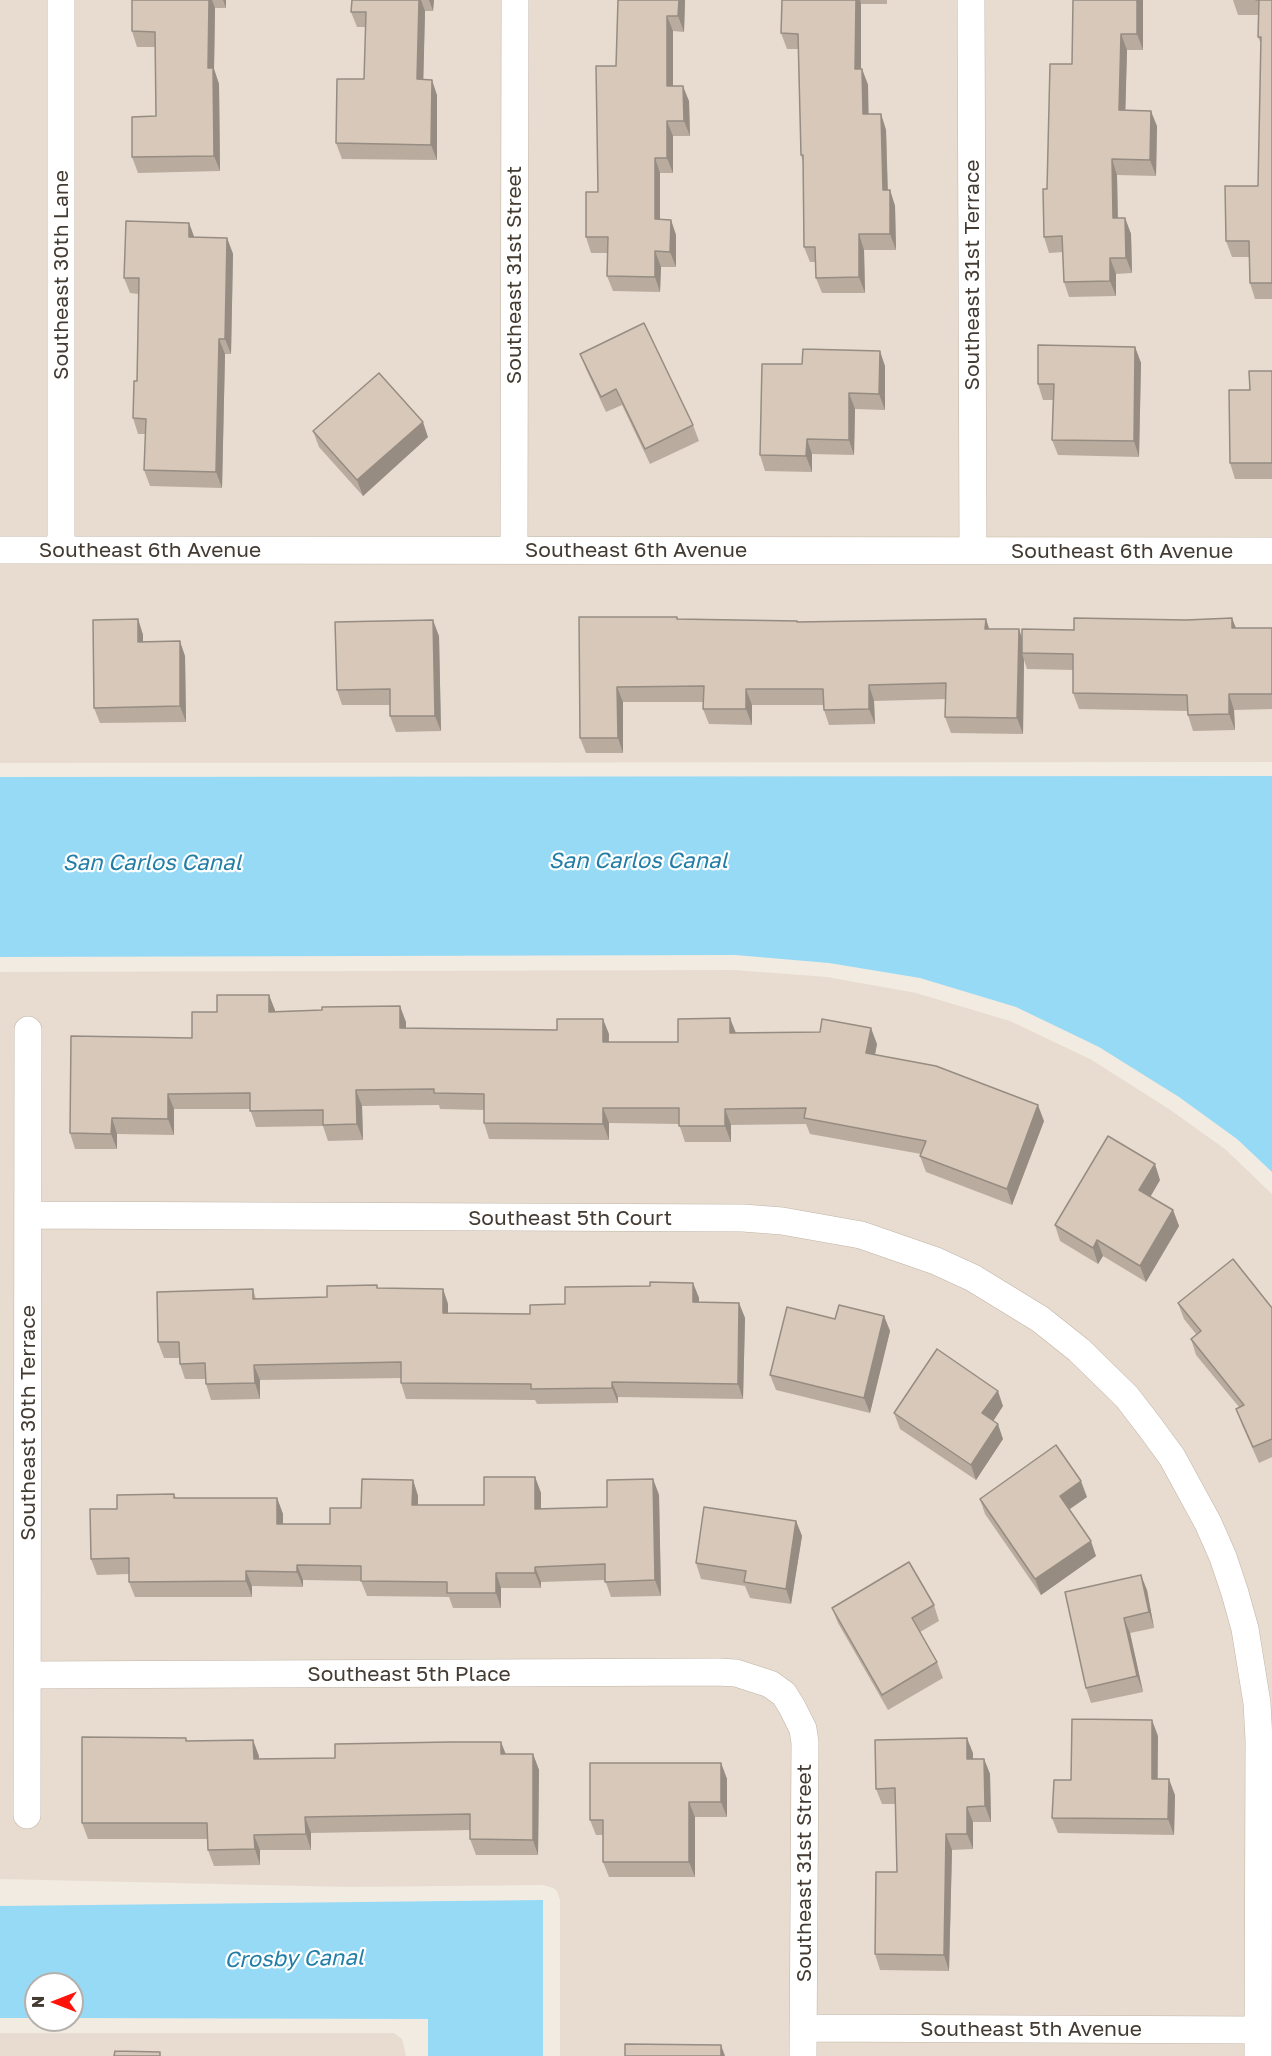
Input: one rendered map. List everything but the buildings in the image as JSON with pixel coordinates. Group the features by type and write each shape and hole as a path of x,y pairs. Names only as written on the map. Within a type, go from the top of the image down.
{"street":[{"name":"Southeast 30th Lane","path":"60,0 60,550"},
{"name":"Southeast 31st Street","path":"514,550 515,0"},
{"name":"Southeast 31st Terrace","path":"971,0 973,550"},
{"name":"Southeast 6th Avenue","path":"0,550 1272,550"},
{"name":"Southeast 30th Terrace","path":"27,1815 28,1030"},
{"name":"Southeast 5th Court","path":"28,1215 743,1218 783,1221 861,1235 936,1261 1007,1297 1040,1319 1079,1350 1127,1397 1172,1457 1208,1523 1223,1557 1240,1611 1257,1703 1258,1722 1258,2043"},
{"name":"Southeast 5th Place","path":"28,1675 718,1672 753,1677 770,1684 784,1694"},
{"name":"Southeast 31st Street","path":"784,1694 803,1730 805,1743 803,2056"},
{"name":"Southeast 5th Avenue","path":"804,2028 1258,2043"}],"shaded area":[{"path":"0,0 1272,0 1272,762 0,763"},
{"path":"734,970 827,977 916,993 1010,1021 1090,1059 1169,1109 1225,1149 1272,1194 1272,2056 560,2056 560,1900 557,1891 553,1888 543,1885 349,1887 0,1879 0,972"},
{"path":"0,2033 394,2033 402,2039 406,2056 0,2056"}],"water":[{"name":"San Carlos Canal","path":"1272,776 1272,1172 1237,1139 1179,1097 1099,1047 1016,1007 920,978 829,963 735,955 0,957 0,777"},
{"name":"Crosby Canal","path":"543,1900 543,2056 428,2056 428,2019 84,2018 84,1972 24,1972 24,2018 0,2018 0,1906"}]}
